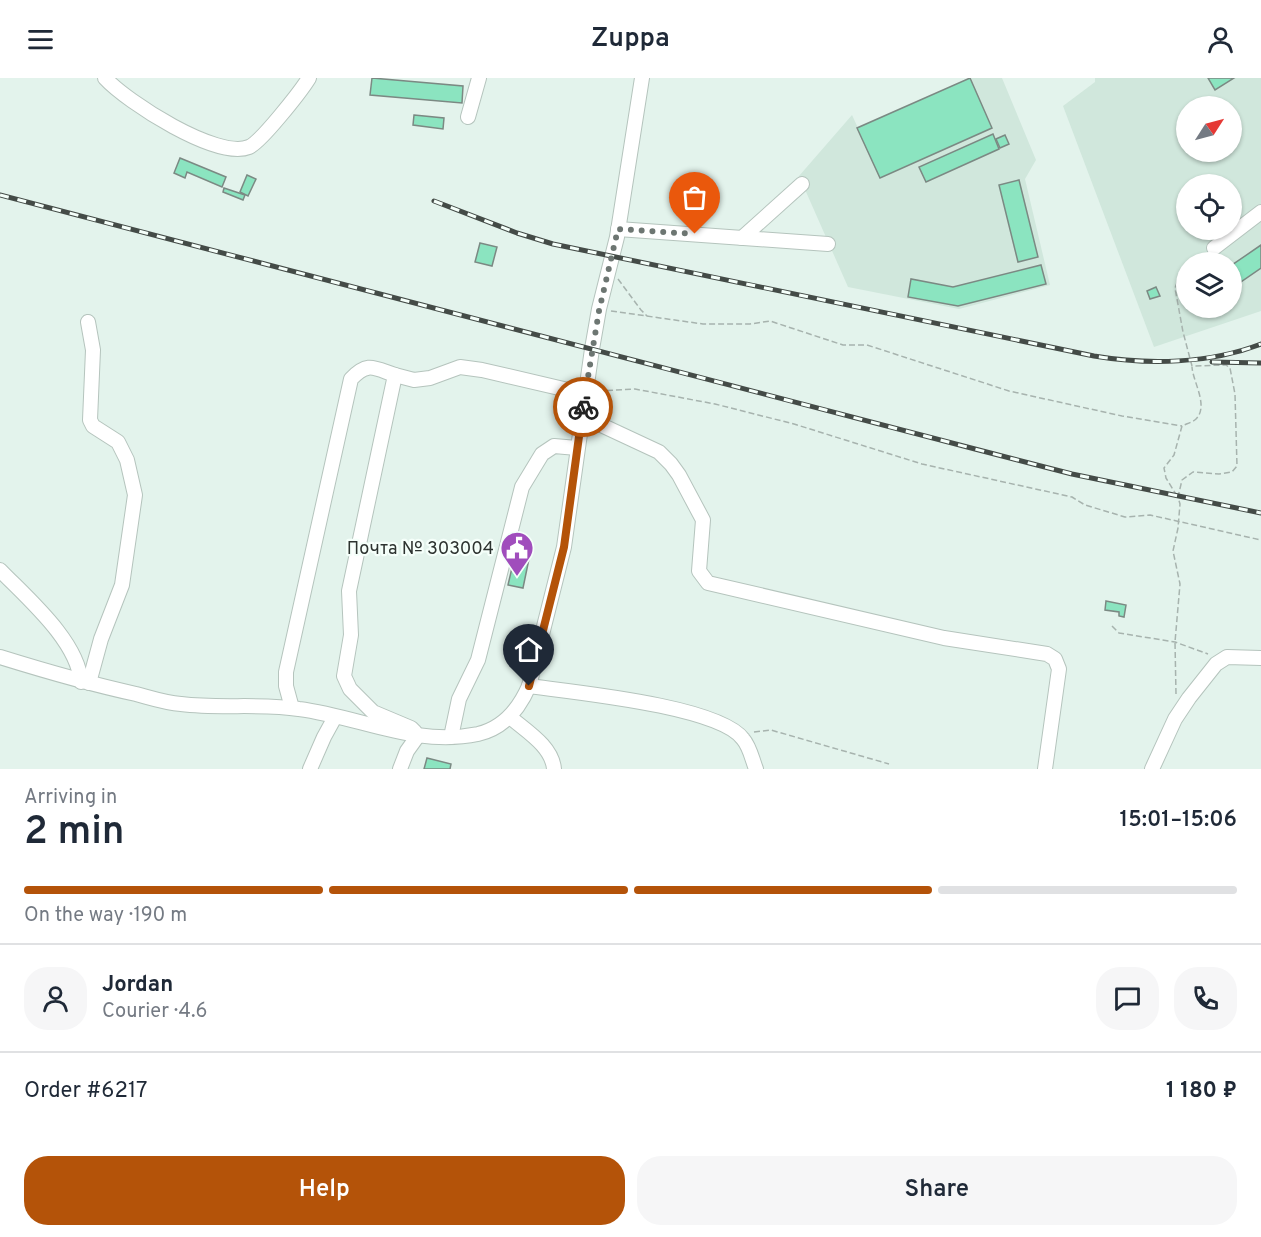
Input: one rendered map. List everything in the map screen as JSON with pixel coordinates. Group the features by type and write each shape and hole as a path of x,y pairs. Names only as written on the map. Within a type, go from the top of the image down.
{"street":[{"path":"105,78 114,88 149,114 220,148 238,151 257,142 309,78"},
{"path":"468,117 479,78"},
{"path":"0,657 85,683 180,704 292,708 417,737 480,734 510,717 521,704 529,686 564,547 585,392 599,309 618,229 642,78"},
{"path":"742,238 802,183"},
{"path":"1214,248 1261,212"},
{"path":"618,229 828,244"},
{"path":"85,683 122,585 135,495 127,460 118,442 93,426 90,420 93,350 88,322"},
{"path":"292,708 286,686 286,672 351,379 361,369 369,366 414,380 460,367 585,392"},
{"path":"395,375 349,591 351,635 344,676 350,689 373,712 411,728 417,737"},
{"path":"581,420 599,424 659,452 680,475 703,520 699,571 708,583 944,638 1047,654 1055,659 1059,669 1044,769"},
{"path":"451,737 459,699 478,660 522,487 542,454 554,446 577,448"},
{"path":"0,570 49,619 74,657 85,683"},
{"path":"1152,769 1177,716 1206,676 1223,659 1233,656 1261,658"},
{"path":"529,686 632,700 711,718 729,727 743,738 756,769"},
{"path":"310,769 335,717"},
{"path":"510,717 544,746 553,760 555,769"},
{"path":"400,769 407,751 417,737"}],"path":[{"path":"610,266 634,301 648,316"},
{"path":"599,309 703,324 750,324 770,321 843,345 867,345 1009,391 1122,416 1182,426 1196,419 1201,408 1200,398 1192,378 1192,366 1180,318"},
{"path":"1178,497 1182,480 1193,472 1219,474 1232,472 1237,466 1235,394 1230,368 1226,365 1192,366"},
{"path":"585,392 635,389 715,404 794,424 922,464 1072,497 1085,505 1125,517 1150,515 1261,540"},
{"path":"1176,695 1175,642 1180,584 1173,551 1180,504 1166,478 1164,468 1174,454 1182,426"},
{"path":"1112,626 1119,633 1175,642 1223,659"},
{"path":"743,738 754,732 771,730 889,764"}],"shaded area":[{"path":"970,78 1002,78 1036,160 1025,179 1050,285 959,309 848,287 799,176 852,115 858,128"},
{"path":"1095,78 1261,78 1261,311 1242,317 1242,252 1176,252 1176,318 1240,318 1154,347 1063,106 1095,82"}],"building":[{"path":"372,78 463,86 462,103 370,95"},
{"path":"970,78 992,128 880,178 857,128"},
{"path":"1208,78 1234,78 1215,90"},
{"path":"414,115 444,118 443,129 413,125"},
{"path":"993,134 999,149 926,182 919,167"},
{"path":"1005,135 1009,144 1000,148 996,139"},
{"path":"180,158 226,177 222,187 187,172 185,178 174,173"},
{"path":"247,175 256,179 248,196 240,192"},
{"path":"1019,180 1038,257 1018,262 999,185"},
{"path":"224,188 245,195 243,200 223,192"},
{"path":"480,243 497,247 492,266 475,262"},
{"path":"1261,245 1261,268 1242,281 1242,258"},
{"path":"1041,265 1046,284 958,306 908,297 911,279 953,287"},
{"path":"1156,287 1160,296 1150,299 1147,291"},
{"path":"517,546 531,549 523,588 508,585"},
{"path":"1106,601 1126,605 1124,617 1119,616 1119,612 1105,610"},
{"path":"427,758 451,764 450,769 424,769"}],"railway":[{"path":"0,195 1072,474 1261,513"},
{"path":"434,201 517,233 553,244 1094,356 1136,361 1178,361 1221,356 1261,344"},
{"path":"1212,362 1261,363"}],"way so far":[{"path":"583,407 599,311 618,229 695,234"}],"place":[{"name":"Почта № 303004","path":"517,577"}],"route":[{"path":"529,686 564,547 583,407"}]}
